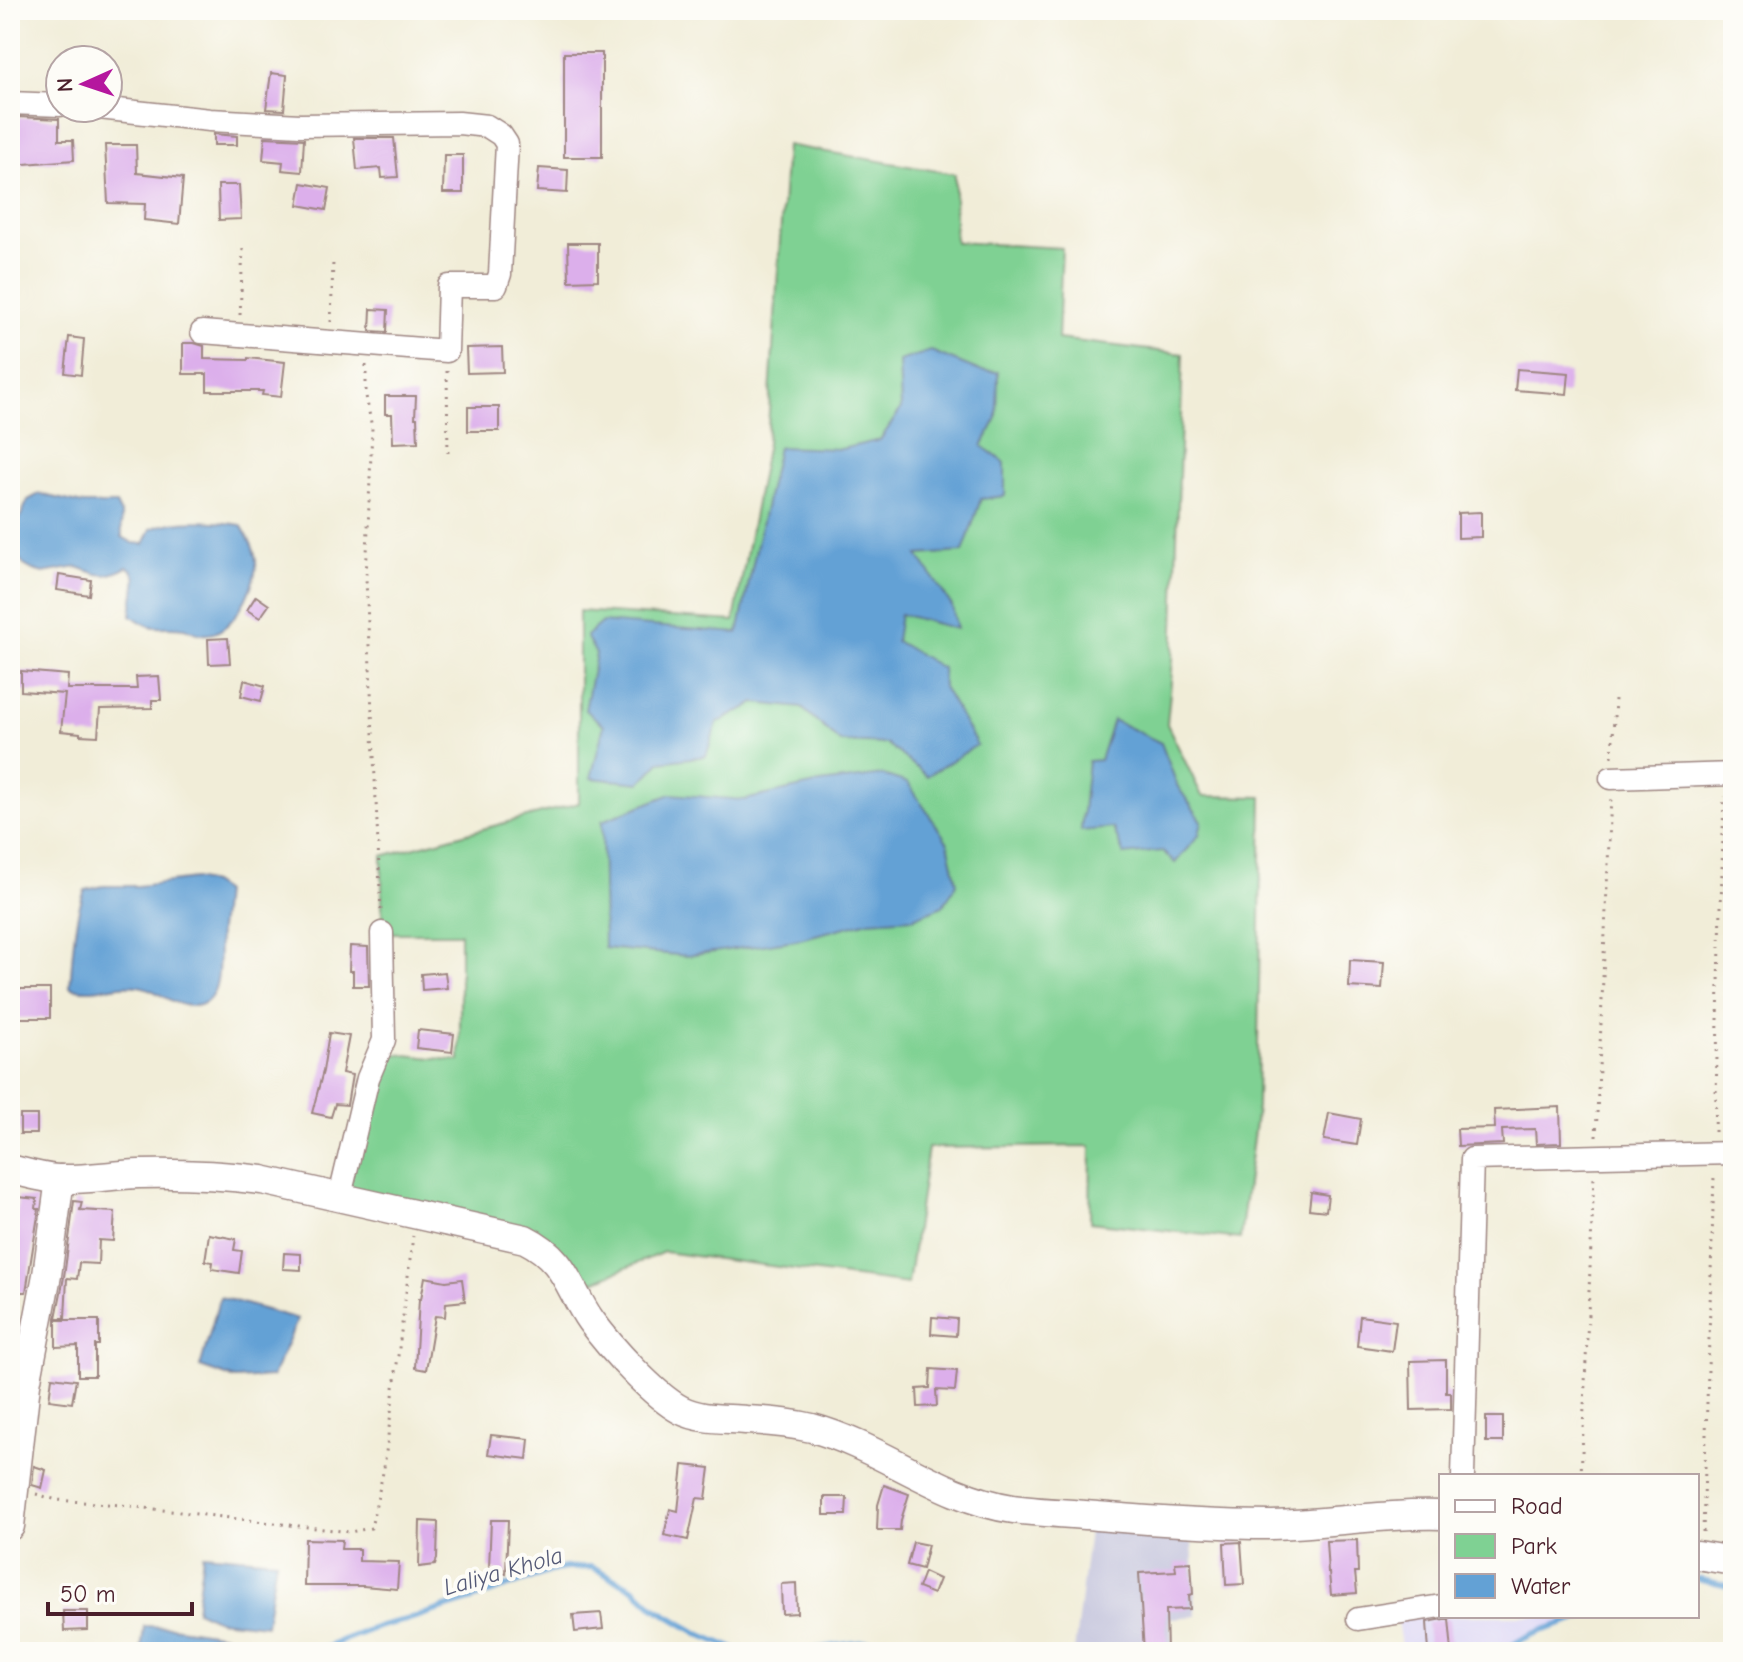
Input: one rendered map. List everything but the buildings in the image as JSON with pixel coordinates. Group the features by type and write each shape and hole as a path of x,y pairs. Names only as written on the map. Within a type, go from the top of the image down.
{"street":[{"path":"10,103 44,104"},
{"path":"124,111 300,125 459,123 487,126 501,135 507,144 500,274 496,286 449,286 447,351 202,332"},
{"path":"1611,778 1729,774"},
{"path":"340,1196 368,1078 384,1040 382,933"},
{"path":"1463,1474 1472,1159 1724,1154"},
{"path":"10,1169 60,1179 140,1174 220,1175 262,1180 525,1239 551,1255 591,1320 628,1365 684,1412 704,1418 783,1422 812,1429 860,1447 974,1500 1012,1509 1191,1523 1274,1525 1439,1515"},
{"path":"10,1526 26,1384 47,1275 60,1179"},
{"path":"1700,1555 1733,1561"},
{"path":"1358,1619 1439,1606"}],"path":[{"path":"240,335 243,248"},
{"path":"331,342 333,262"},
{"path":"366,345 366,396 372,428 366,579 382,933"},
{"path":"447,351 448,458"},
{"path":"1700,1555 1724,1154 1729,774 1727,693"},
{"path":"1581,1474 1615,699"},
{"path":"13,1489 57,1500 350,1532 371,1528 384,1468 416,1213"}],"shaded area":[{"path":"1091,1515 1191,1523 1196,1616 1170,1618 1173,1652 1074,1652"},
{"path":"1396,1613 1439,1618 1581,1618 1531,1634 1504,1652 1402,1652"}],"green space":[{"path":"786,145 955,174 955,242 1062,248 1058,339 1183,354 1173,660 1167,724 1202,796 1262,797 1257,1107 1240,1239 1090,1222 1091,1146 928,1148 908,1284 664,1252 573,1290 551,1255 340,1196 379,1052 460,1061 460,933 382,933 382,856 579,803 579,611 734,621 767,443"}],"water":[{"path":"546,10 600,10 599,20 546,15"},
{"path":"931,351 980,371 998,372 997,418 982,446 1005,463 1005,496 981,499 963,552 918,555 952,606 957,629 900,614 896,641 942,668 943,687 977,745 927,776 887,744 840,742 802,708 755,703 717,723 706,756 660,762 640,783 591,778 604,725 585,710 596,654 586,636 602,622 738,633 778,447 841,449 880,440 901,409 899,361"},
{"path":"39,494 83,504 116,504 121,514 122,537 133,543 144,544 151,529 172,523 241,525 252,544 256,560 246,599 231,621 222,628 213,633 200,634 184,628 152,626 131,615 136,578 127,567 106,575 77,567 43,573 33,570 18,557 14,542 16,526 28,500"},
{"path":"1113,720 1161,743 1178,787 1202,821 1199,835 1175,863 1162,851 1124,855 1113,828 1081,831 1088,761 1100,760"},
{"path":"883,775 908,783 948,843 957,883 943,906 913,918 869,921 796,940 687,956 604,948 602,821 671,794 744,800 820,783"},
{"path":"194,879 211,883 223,891 218,977 210,998 202,1004 190,1006 138,986 87,990 70,987 76,925 85,890"},
{"path":"220,1297 298,1319 272,1377 235,1379 200,1367"},
{"path":"203,1554 276,1560 266,1625 218,1620 196,1610"},
{"path":"144,1626 225,1635 222,1652 141,1652"}],"waterway":[{"name":"Laliya Khola","path":"305,1652 322,1650 380,1626 470,1600 550,1571 592,1567 636,1590 655,1608 699,1634 742,1652"},
{"name":"Laliya Khola","path":"1699,1579 1733,1587"},
{"name":"Laliya Khola","path":"1504,1652 1533,1634 1580,1618"},
{"name":"Laliya Khola","path":"800,1652 863,1642 893,1643 926,1652"}]}
